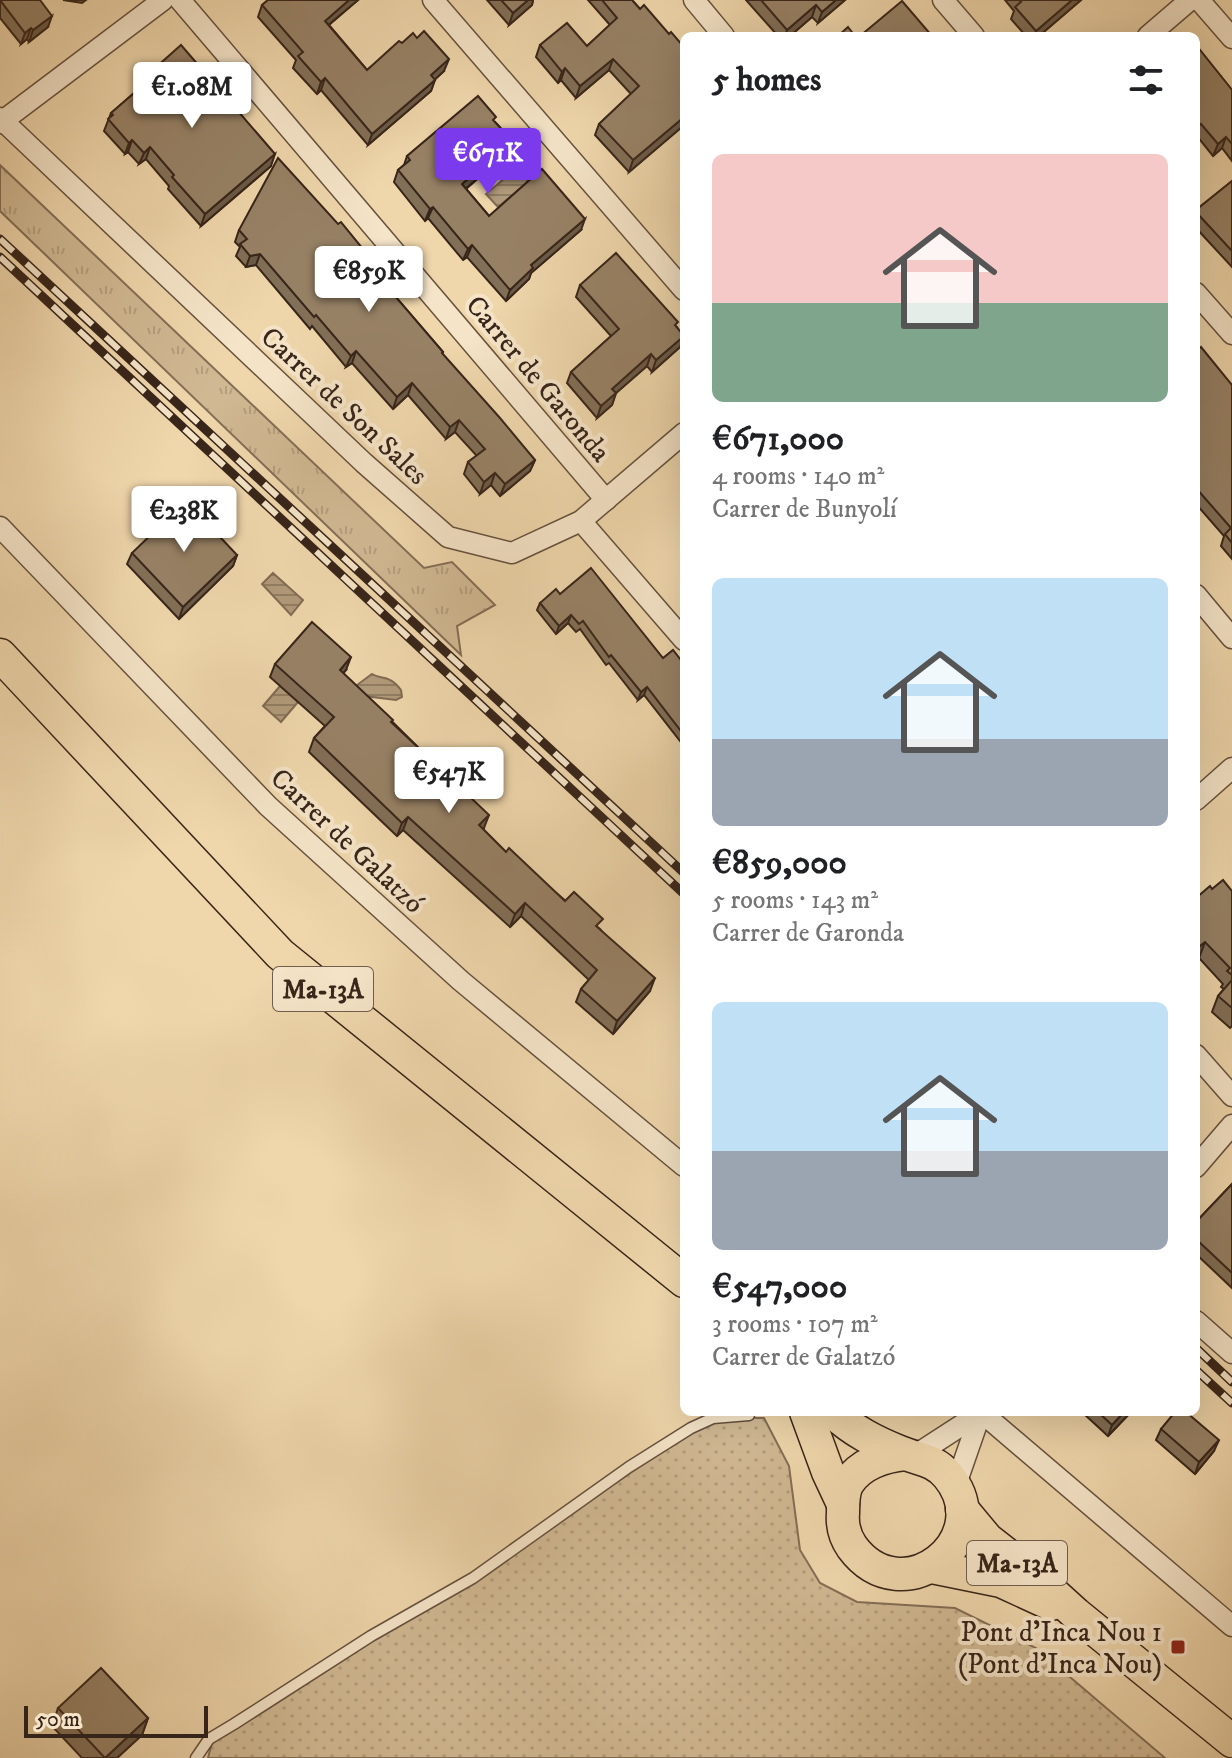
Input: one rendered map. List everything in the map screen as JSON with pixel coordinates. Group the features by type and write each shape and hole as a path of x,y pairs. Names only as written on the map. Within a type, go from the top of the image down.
{"main road":[{"name":"Ma-13A","path":"0,655 280,954 680,1278"},
{"path":"807,1416 843,1504"},
{"path":"838,1416 871,1439 934,1463 948,1475 959,1498 961,1526 956,1542 945,1556 932,1567 914,1574 895,1574 876,1569 860,1558 848,1542 842,1524 843,1504 847,1485 859,1472 888,1456 910,1455"},
{"name":"Ma-13A","path":"959,1498 987,1539 1232,1741"},
{"name":"Ma-13A","path":"932,1567 1001,1581 1076,1614"}],"street":[{"path":"1,121 163,0"},
{"name":"Carrer de Garonda","path":"180,0 606,500"},
{"path":"433,0 680,285"},
{"path":"694,0 721,32"},
{"path":"943,0 971,32"},
{"path":"1153,32 1190,0"},
{"path":"1199,0 1232,38"},
{"name":"Carrer de Son Sales","path":"1,121 364,463 448,537 512,553 581,521 680,436"},
{"path":"1200,298 1232,334"},
{"path":"581,521 680,635"},
{"name":"Carrer de Galatzó","path":"0,527 268,806 461,981 680,1163"},
{"path":"1200,600 1232,638"},
{"path":"1200,796 1232,768"},
{"path":"1200,1060 1232,1096"},
{"path":"1200,1162 1232,1125"},
{"path":"1200,1325 1232,1353"},
{"path":"910,1455 974,1416"},
{"path":"959,1498 980,1416"},
{"path":"986,1416 1232,1626"}],"lane":[{"path":"196,1758 209,1739 371,1636 473,1578 629,1467 691,1428 713,1418 737,1416"}],"green space":[{"path":"0,165 424,568 452,562 495,605 457,626 461,655 0,211"},
{"path":"713,1418 764,1418 789,1466 800,1550 820,1583 857,1602 955,1608 1036,1648 1165,1758 208,1758 212,1742 526,1542"}],"shaded area":[{"path":"517,168 528,182 498,207 486,194"},
{"path":"273,573 303,600 291,615 262,584"},
{"path":"372,674 393,682 401,690 402,697 396,700 364,696 356,688 357,685"},
{"path":"280,686 298,702 281,722 263,706"}],"building":[{"path":"0,0 40,0 52,16 25,33"},
{"path":"268,0 349,0 325,21 367,70 399,41 402,43 413,33 417,38 424,31 449,59 431,75 435,80 372,134 325,78 321,82 298,56 303,52 262,5"},
{"path":"501,0 528,0 513,13"},
{"path":"602,0 632,0 640,9 644,5 680,42 680,120 633,160 599,124 639,86 613,59 580,86 565,68 562,72 540,45 567,23 587,46 617,18"},
{"path":"761,0 836,0 822,12 816,5 787,30"},
{"path":"1019,0 1072,0 1036,31 1015,7 1021,2"},
{"path":"902,1 929,32 865,32"},
{"path":"181,45 275,154 205,214 150,147 144,153 132,140 129,143 108,119 156,74 153,70"},
{"path":"1200,50 1232,90 1232,144 1226,137 1218,144 1201,124"},
{"path":"478,96 496,117 493,120 507,135 504,137 509,143 462,184 489,216 542,169 585,219 531,265 533,268 510,290 472,245 468,249 433,207 430,209 398,170 410,160 407,156"},
{"path":"278,158 338,224 341,222 376,265 371,268 535,460 505,484 495,473 484,482 468,462 485,449 459,420 450,427 412,383 397,397 356,351 351,356 260,254 250,256 240,244 247,239 239,230"},
{"path":"1232,181 1232,251 1200,216 1200,207"},
{"path":"616,253 678,322 675,325 680,331 680,339 656,360 651,354 612,389 616,393 601,406 571,372 619,329 580,285"},
{"path":"1200,348 1232,385 1232,543 1225,534 1231,528 1200,493"},
{"path":"186,501 237,555 183,607 132,553"},
{"path":"591,568 663,658 673,650 680,659 680,730 647,687 641,692 611,655 609,657 583,621 579,624 571,615 559,626 540,603 556,589 560,594"},
{"path":"312,622 351,657 340,670 425,754 421,759 462,798 467,794 489,815 479,825 506,852 509,848 565,901 574,892 603,919 596,926 655,978 617,1021 581,989 597,970 525,903 515,914 408,817 402,823 314,738 334,717 275,664"},
{"path":"1223,880 1232,891 1232,975 1227,971 1230,968 1205,942 1200,946 1200,895 1210,886 1212,889"},
{"path":"1232,980 1232,1008 1218,996"},
{"path":"1232,1184 1232,1273 1200,1243 1200,1218"},
{"path":"1102,1416 1120,1416 1112,1425"},
{"path":"1172,1416 1191,1416 1219,1440 1199,1462 1161,1429"},
{"path":"101,1668 148,1718 105,1758 58,1708"}],"railway":[{"path":"0,239 680,869"},
{"path":"0,257 680,890"},
{"path":"1200,1352 1232,1382"},
{"path":"1200,1374 1232,1403"}],"place":[{"name":"Pont d'Inca Nou 1 (Pont d'Inca Nou)","path":"1178,1647"}]}
